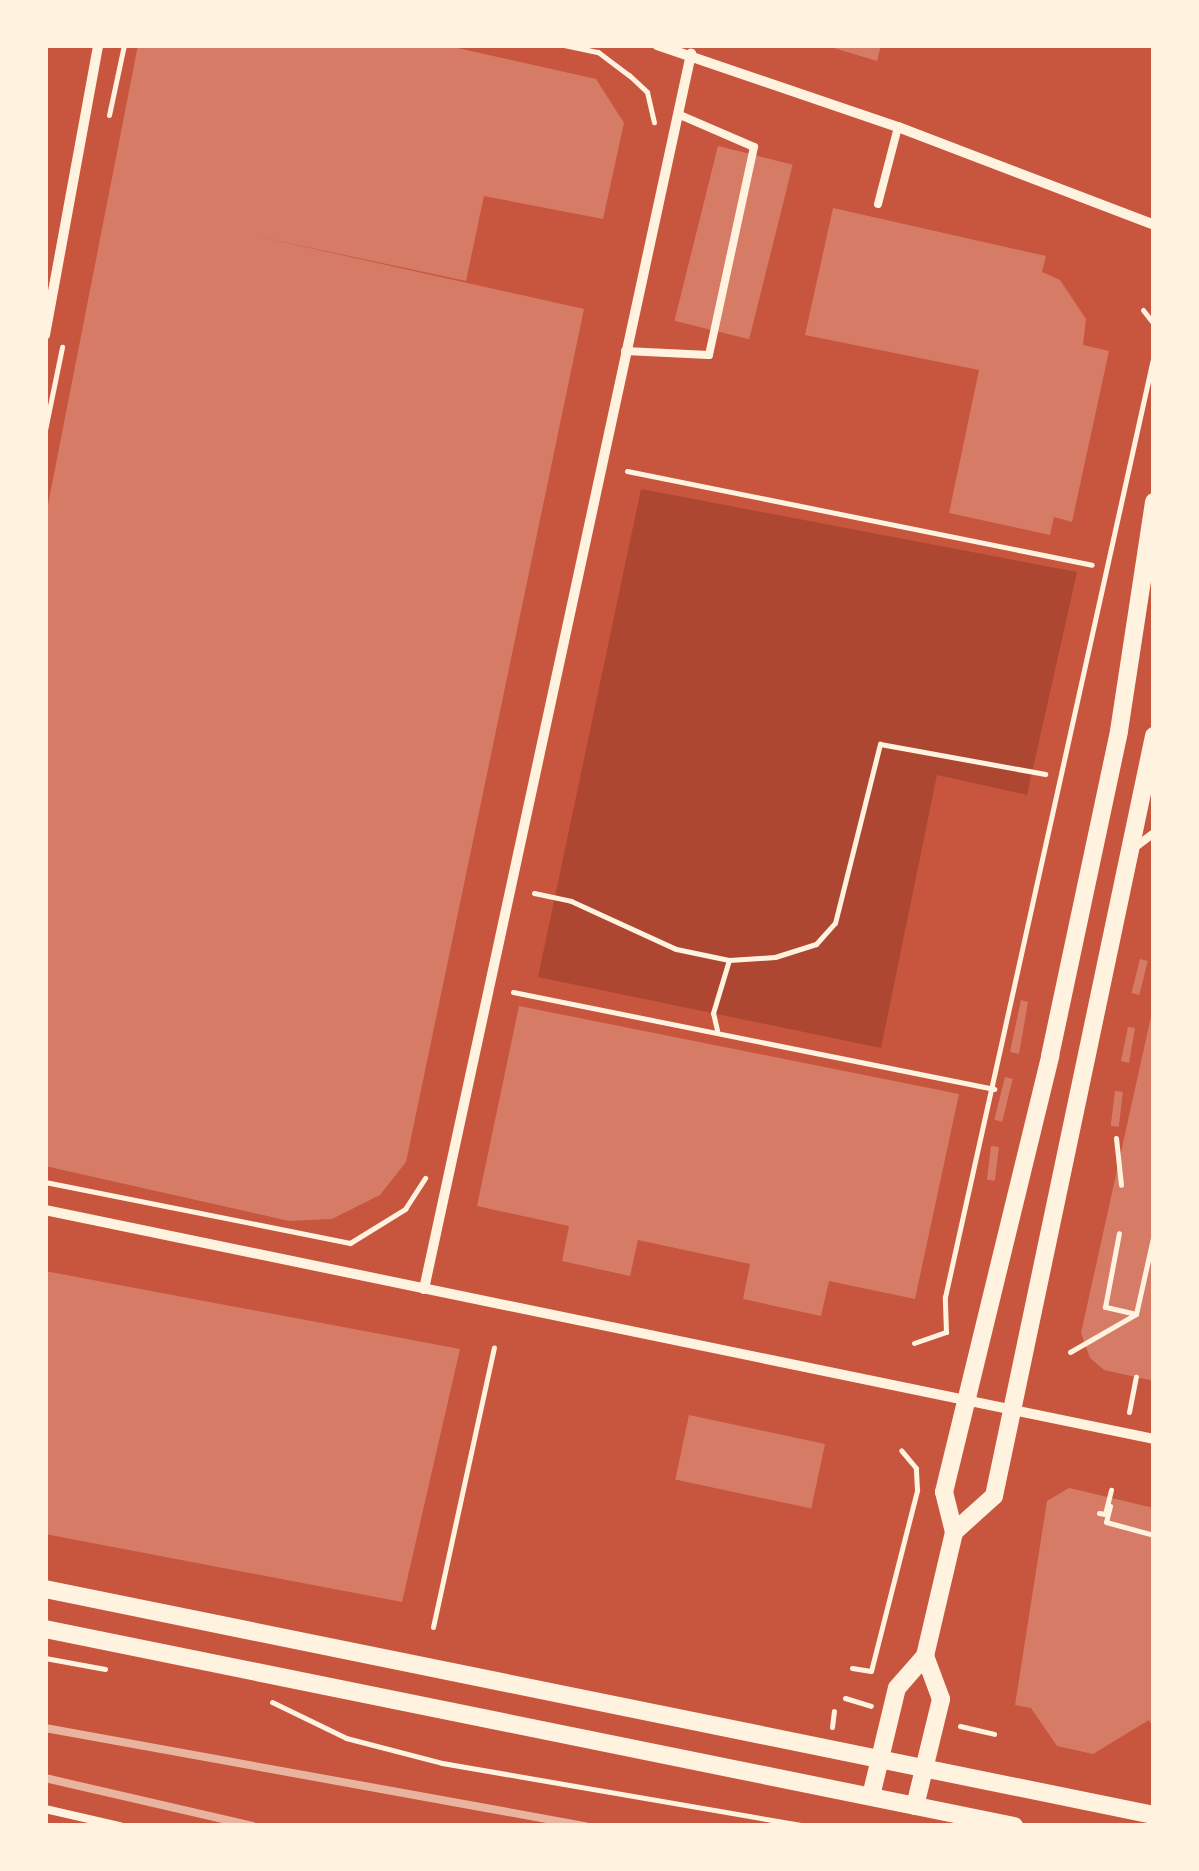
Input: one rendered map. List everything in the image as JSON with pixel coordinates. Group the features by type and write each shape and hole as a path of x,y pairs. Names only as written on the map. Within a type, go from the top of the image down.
{"street":[{"path":"45,335 98,45"},
{"path":"657,45 898,126 1154,225"},
{"path":"424,1290 691,54"},
{"path":"871,1796 897,1688 925,1656 954,1532 944,1492 1120,731 1154,502"},
{"path":"954,1532 994,1496 1154,736"},
{"path":"45,1210 1154,1439"},
{"path":"45,1589 880,1756 1154,1815"},
{"path":"45,1630 1014,1826"},
{"path":"915,1806 941,1700 925,1656"}],"lane":[{"path":"626,351 709,355 754,147 680,114"},
{"path":"878,204 898,126"},
{"path":"1128,852 1154,833"},
{"path":"45,1809 120,1826"}],"path":[{"path":"564,45 598,52 629,75 647,92 655,124"},
{"path":"1143,310 1154,324"},
{"path":"914,1343 946,1332 946,1297 1154,354"},
{"path":"627,471 1092,565"},
{"path":"534,893 572,901 676,949 729,960 775,957 816,944 836,923 880,744 1045,774"},
{"path":"717,1031 713,1013 729,960"},
{"path":"513,992 994,1089"},
{"path":"1116,1138 1121,1185"},
{"path":"45,1182 350,1243 405,1209 428,1167"},
{"path":"1119,1233 1105,1306 1136,1314"},
{"path":"1070,1352 1136,1314 1153,1238"},
{"path":"432,1626 494,1348"},
{"path":"852,1668 871,1671 916,1468 901,1450"},
{"path":"1110,1490 1105,1514 1099,1513 1101,1504 1110,1506 1106,1522 1154,1536"},
{"path":"45,1658 124,1672"},
{"path":"261,1697 346,1738 442,1763 807,1826"}],"shaded area":[{"path":"641,489 1077,572 1027,795 937,775 881,1048 538,977"}],"building":[{"path":"138,45 444,45 596,79 624,123 603,219 484,196 466,281 256,236 584,309 406,1162 380,1195 332,1219 289,1221 45,1166 45,520"},
{"path":"824,45 881,45 877,61"},
{"path":"718,146 793,165 749,339 674,321"},
{"path":"833,208 1046,256 1042,272 1060,280 1086,319 1083,345 1109,351 1072,522 1054,517 1050,535 949,513 979,370 805,335"},
{"path":"1140,959 1148,961 1139,995 1132,993"},
{"path":"1021,1000 1028,1002 1019,1054 1010,1052"},
{"path":"519,1006 959,1094 915,1299 829,1281 821,1316 743,1299 750,1264 638,1240 630,1276 562,1261 569,1226 477,1206"},
{"path":"1152,1012 1154,1381 1104,1370 1090,1358 1081,1333"},
{"path":"1128,1027 1135,1028 1129,1063 1121,1061"},
{"path":"1005,1077 1013,1079 1002,1122 994,1120"},
{"path":"1115,1091 1123,1092 1119,1127 1111,1126"},
{"path":"991,1146 999,1147 995,1181 987,1180"},
{"path":"45,1271 460,1349 402,1602 45,1534"},
{"path":"689,1415 825,1444 811,1508 675,1480"},
{"path":"1069,1488 1154,1508 1154,1729 1149,1720 1093,1754 1057,1746 1031,1708 1015,1705 1047,1501"}],"railway":[{"path":"45,1728 585,1826"},
{"path":"45,1778 253,1826"}]}
